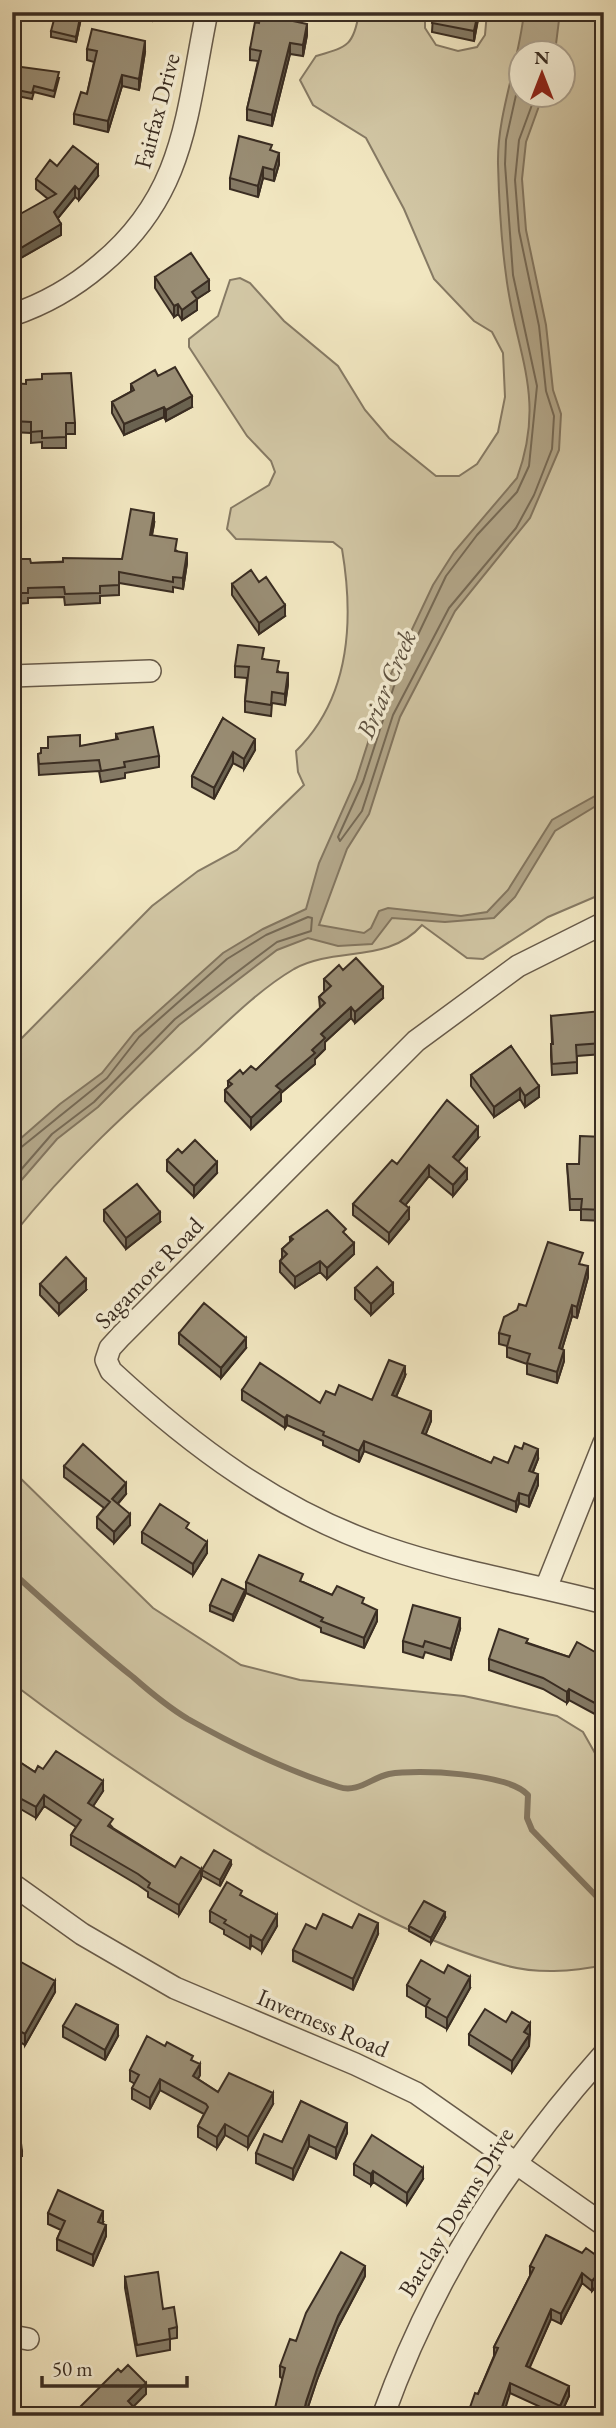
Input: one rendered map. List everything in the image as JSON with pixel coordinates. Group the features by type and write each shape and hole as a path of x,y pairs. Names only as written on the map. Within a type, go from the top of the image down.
{"street":[{"name":"Fairfax Drive","path":"12,315 53,299 89,274 128,241 154,208 170,173 185,124 207,12"},
{"path":"12,676 150,671"},
{"name":"Sagamore Road","path":"604,923 518,966 416,1041 121,1336 107,1357 111,1371 191,1442 293,1507 385,1548 604,1603"},
{"path":"546,1588 604,1443"},
{"name":"Inverness Road","path":"12,1884 82,1934 152,1976 204,2001 391,2080 516,2161 604,2225"},
{"name":"Barclay Downs Drive","path":"383,2416 408,2348 435,2290 516,2161 604,2054"}],"shaded area":[{"path":"359,12 425,12 425,28 436,45 458,51 477,47 485,35 487,12 604,12 604,893 548,917 483,959 467,958 422,925 394,945 310,962 294,969 245,1005 125,1115 78,1161 12,1236 12,1048 152,906 198,871 237,850 304,785 298,772 296,751 314,730 328,707 344,656 348,603 342,549 333,542 236,539 227,529 231,508 269,485 275,472 271,461 247,436 189,347 189,339 218,316 230,280 240,278 250,283 284,321 338,366 365,410 389,438 436,476 459,476 477,464 498,432 505,397 503,353 492,332 474,321 434,279 404,209 366,138 313,105 300,80 316,56 342,47 355,32"},
{"path":"12,1470 153,1608 241,1665 300,1680 464,1696 557,1716 583,1732 604,1769 604,1965 554,1971 516,1968 473,1956 414,1932 301,1873 206,1816 140,1774 12,1683"}],"water":[{"path":"524,12 560,12 557,38 520,38"},
{"path":"508,91 508,108 538,108 526,142 522,179 526,230 546,325 553,390 561,414 559,450 530,518 455,611 400,717 369,814 347,849 319,925 364,933 371,928 379,911 388,908 461,916 487,912 508,890 552,820 604,791 604,801 555,831 515,897 494,918 445,922 392,918 372,944 338,946 308,938 277,950 179,1025 98,1107 57,1139 12,1191 12,1146 60,1104 102,1073 134,1033 223,953 263,929 306,909 319,863 356,780 388,680 433,585 454,552 517,478 526,449 529,398 510,302 500,220 498,164"}],"building":[{"path":"56,12 81,13 76,37 51,31"},
{"path":"261,12 289,12 288,20 307,24 303,45 290,43 272,115 247,109 261,51 250,49 255,22 259,23"},
{"path":"433,12 478,12 474,31 432,23"},
{"path":"92,29 145,41 139,79 122,75 108,121 74,114 81,92 87,94 97,51 87,49"},
{"path":"14,66 59,72 54,91 34,86 32,93 12,89"},
{"path":"239,136 272,145 270,150 279,153 274,170 263,167 258,186 230,178"},
{"path":"73,146 98,165 79,190 75,186 54,212 61,224 19,249 12,237 13,218 56,194 36,179 50,160 57,166"},
{"path":"191,253 209,280 192,292 197,299 182,310 178,304 174,306 155,277"},
{"path":"175,367 192,396 166,410 164,407 124,424 112,402 134,390 131,384 155,370 158,376"},
{"path":"71,373 75,423 66,423 66,437 42,438 42,431 31,432 31,422 12,421 12,383 26,384 26,380 42,379 42,374"},
{"path":"131,509 154,513 150,535 177,539 175,551 187,553 183,578 173,577 173,582 119,572 119,585 100,586 100,593 65,594 64,587 28,588 28,593 12,593 12,556 30,559 31,563 63,562 63,558 122,559"},
{"path":"251,570 259,582 266,577 285,605 259,623 232,584"},
{"path":"238,645 264,648 262,659 279,661 277,672 288,673 285,694 272,692 271,705 245,701 249,667 235,666"},
{"path":"223,718 255,739 244,759 233,752 214,788 192,776"},
{"path":"153,727 159,756 124,762 125,767 101,771 99,760 39,764 38,754 41,753 41,748 48,748 48,737 80,735 80,746 118,739 116,734"},
{"path":"356,958 383,987 355,1012 351,1007 321,1034 325,1038 312,1050 315,1053 276,1086 281,1090 251,1118 225,1090 232,1084 228,1081 240,1070 243,1074 251,1066 256,1070 325,1003 319,997 331,986 324,979 339,965 343,970"},
{"path":"601,1011 603,1043 576,1045 577,1062 552,1064 551,1016"},
{"path":"511,1046 539,1086 525,1096 520,1088 494,1107 471,1075"},
{"path":"447,1100 478,1127 453,1157 467,1169 453,1185 429,1165 400,1201 409,1208 389,1233 353,1204 392,1160 397,1164"},
{"path":"580,1136 604,1137 604,1210 581,1209 582,1199 570,1199 567,1164 579,1164"},
{"path":"195,1140 217,1162 194,1186 167,1160 178,1149 182,1153"},
{"path":"137,1184 160,1212 126,1238 104,1210"},
{"path":"327,1210 346,1229 343,1232 354,1243 327,1268 320,1261 295,1277 280,1261 287,1254 282,1249 293,1239 290,1237"},
{"path":"548,1242 583,1253 579,1264 588,1266 577,1307 572,1305 559,1348 564,1350 557,1372 527,1363 530,1354 507,1347 510,1336 499,1333 504,1317 517,1310 519,1304 526,1306"},
{"path":"66,1257 86,1279 59,1304 40,1284"},
{"path":"377,1267 393,1283 371,1304 355,1288"},
{"path":"204,1303 246,1338 221,1368 179,1333"},
{"path":"389,1360 405,1366 392,1395 431,1411 422,1433 491,1463 494,1457 508,1463 515,1446 522,1449 524,1443 538,1449 529,1471 538,1474 529,1496 519,1493 516,1502 364,1441 359,1451 287,1415 285,1418 242,1390 260,1363 320,1403 326,1391 335,1395 339,1385 372,1400"},
{"path":"83,1444 126,1483 112,1499 130,1514 114,1532 97,1517 110,1502 64,1466"},
{"path":"160,1504 189,1523 186,1528 207,1542 193,1564 142,1532"},
{"path":"259,1555 303,1574 300,1581 332,1595 337,1586 364,1598 362,1603 377,1610 364,1638 321,1621 323,1618 246,1582"},
{"path":"222,1579 245,1590 233,1615 210,1605"},
{"path":"413,1605 460,1618 451,1649 425,1641 423,1647 403,1641"},
{"path":"499,1629 528,1639 526,1643 569,1657 577,1642 604,1657 604,1708 569,1689 567,1692 543,1678 489,1659"},
{"path":"56,1751 103,1781 88,1803 113,1819 108,1826 175,1867 181,1857 201,1869 179,1905 148,1887 150,1883 138,1874 71,1835 81,1820 44,1795 36,1807 12,1794 12,1757 35,1772 38,1766 43,1769"},
{"path":"214,1850 231,1860 220,1880 202,1870"},
{"path":"227,1882 242,1891 240,1895 277,1915 262,1941 251,1935 250,1938 224,1923 226,1920 210,1911"},
{"path":"424,1901 445,1912 431,1938 409,1926"},
{"path":"323,1914 352,1928 359,1914 378,1923 353,1979 293,1950 306,1924 316,1929"},
{"path":"12,1957 55,1981 25,2034 12,2027"},
{"path":"421,1960 444,1973 448,1965 470,1977 447,2018 426,2006 430,1999 407,1985"},
{"path":"76,2004 118,2025 105,2050 63,2026"},
{"path":"485,2009 506,2022 512,2012 530,2023 524,2032 529,2035 512,2061 469,2034"},
{"path":"147,2036 165,2046 167,2042 193,2056 191,2060 200,2064 193,2076 218,2092 229,2073 273,2093 248,2137 225,2124 217,2137 198,2126 208,2107 206,2104 160,2079 150,2098 132,2088 139,2075 130,2070"},
{"path":"301,2101 347,2123 336,2148 309,2135 293,2169 256,2153 264,2134 282,2142"},
{"path":"12,2127 19,2127 22,2151 12,2152"},
{"path":"372,2135 423,2168 407,2193 373,2171 371,2174 354,2164"},
{"path":"58,2190 103,2211 98,2222 106,2225 93,2255 57,2239 65,2221 48,2213"},
{"path":"12,2206 17,2219 12,2221"},
{"path":"546,2235 582,2253 586,2248 604,2261 604,2280 597,2275 592,2281 582,2273 561,2314 551,2309 526,2366 569,2386 560,2406 510,2383 499,2416 467,2416 475,2393 478,2394 498,2348 494,2347 534,2268 530,2266"},
{"path":"341,2252 365,2266 338,2316 317,2369 303,2416 273,2416 285,2368 280,2366 290,2339 296,2341 306,2313"},
{"path":"158,2272 163,2309 174,2307 177,2327 169,2329 170,2339 137,2345 125,2277"},
{"path":"128,2365 146,2383 128,2401 142,2416 71,2416 118,2369 121,2372"}],"waterway":[{"path":"12,1572 102,1652 173,1709 224,1738 281,1765 346,1788 358,1787 389,1774 420,1772 483,1777 517,1788 528,1795 527,1818 532,1830 604,1904"}],"water label":[{"name":"Briar Creek","path":"386,684"}]}
